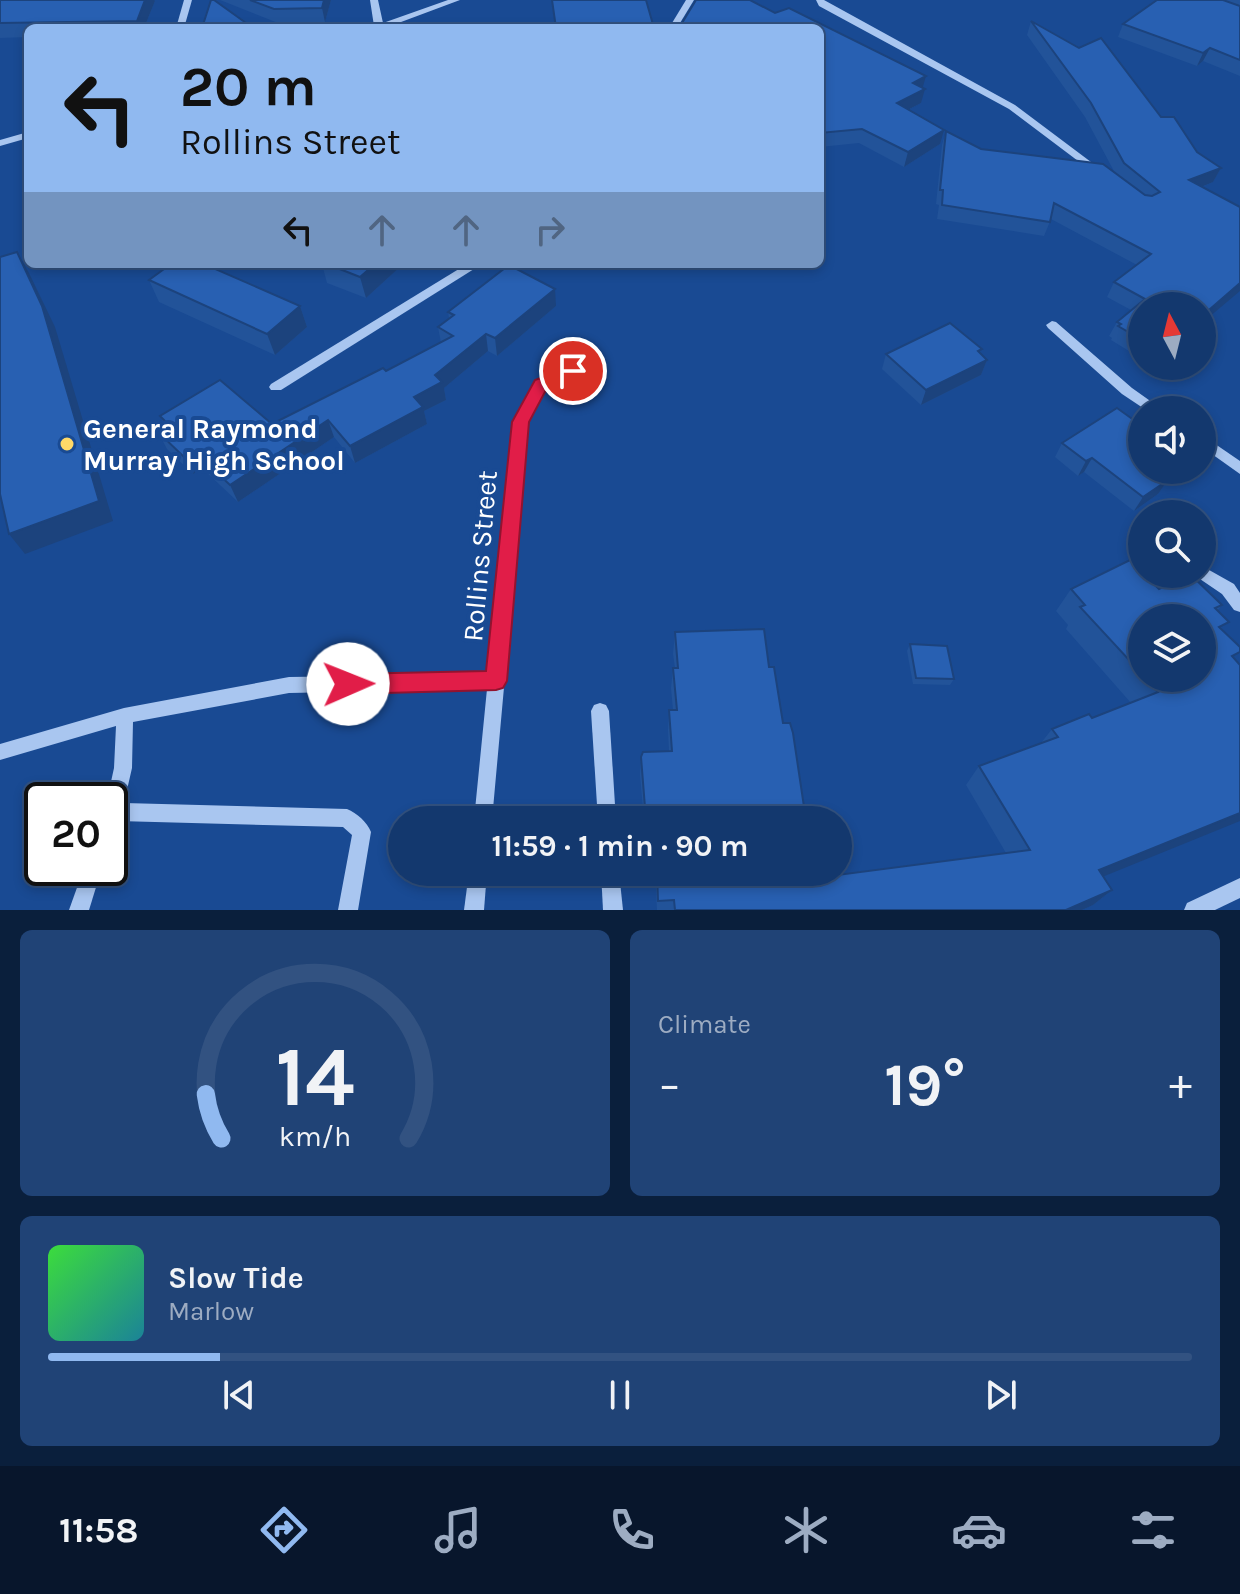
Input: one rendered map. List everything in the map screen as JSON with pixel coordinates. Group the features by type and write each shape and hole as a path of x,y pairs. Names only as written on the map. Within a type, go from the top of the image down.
{"street":[{"path":"181,24 188,0"},
{"path":"374,0 377,24"},
{"path":"400,24 456,0"},
{"path":"675,24 690,0"},
{"path":"820,0 822,4 1012,107 1110,180"},
{"path":"0,143 24,136"},
{"path":"276,387 469,268"},
{"path":"1052,325 1135,396"},
{"name":"Rollins Street","path":"484,806 521,422 541,384 573,371"},
{"path":"1216,450 1240,469"},
{"path":"1216,581 1228,589 1240,605"},
{"path":"0,752 124,716 289,685 496,681"},
{"path":"600,711 606,806"},
{"path":"122,782 127,744 124,716"},
{"path":"128,815 347,818 362,832 348,910"},
{"path":"79,910 87,886"},
{"path":"474,910 477,886"},
{"path":"611,886 613,910"},
{"path":"1194,910 1240,888"}],"building":[{"path":"0,0 145,0 137,21 0,23"},
{"path":"211,0 214,0 247,24 203,24"},
{"path":"250,0 324,0 322,8 274,9"},
{"path":"552,0 646,0 653,24 555,24"},
{"path":"696,0 750,0 775,13 789,8 821,24 681,24"},
{"path":"1157,0 1223,0 1240,6 1240,60 1210,48 1203,53 1123,24"},
{"path":"1031,21 1079,48 1101,38 1161,117 1174,117 1197,152 1221,168 1189,180 1240,207 1240,283 1216,304 1216,292 1132,292 1114,282 1151,254 1054,203 1050,222 942,205 943,190 940,190 946,131 981,149 1103,164 1145,195 1160,192 1124,163 1091,103"},
{"path":"824,25 926,76 913,83 925,89 897,103 944,130 908,152 862,129 824,133"},
{"path":"17,252 42,306 99,501 9,534 0,494 0,257"},
{"path":"166,268 213,268 300,306 267,334 149,280"},
{"path":"337,268 370,268 360,277"},
{"path":"505,268 515,268 555,289 495,338 486,334 435,375 442,382 414,397 423,407 350,446 328,420 230,485 194,451 184,457 158,432 169,425 160,416 220,380 272,424 453,336 438,327 454,315 448,312"},
{"path":"1128,313 1128,332 1118,326 1121,324 1117,322"},
{"path":"950,323 982,349 978,351 987,360 926,390 886,354"},
{"path":"1117,408 1128,416 1128,484 1162,484 1143,497 1092,458 1086,461 1062,443"},
{"path":"1128,561 1128,588 1204,588 1222,605 1216,608 1216,604 1128,604 1128,659 1080,607 1085,605 1071,589"},
{"path":"1216,609 1229,622 1219,627 1240,647 1240,652 1232,656 1240,665 1240,813 1099,870 1112,890 1066,910 675,910 674,900 658,901 657,886 852,886 852,873 1030,850 979,766 1058,737 1052,729 1089,714 1092,718 1158,692 1216,692"},
{"path":"764,629 769,667 774,667 783,723 790,723 793,733 804,806 645,806 643,752 672,751 669,710 677,710 673,668 678,668 675,632"},
{"path":"910,644 947,646 954,679 916,678"}],"place":[{"name":"General Raymond Murray High School","path":"67,444"}],"route":[{"path":"348,684 496,681 521,422 541,384 573,371"}]}
